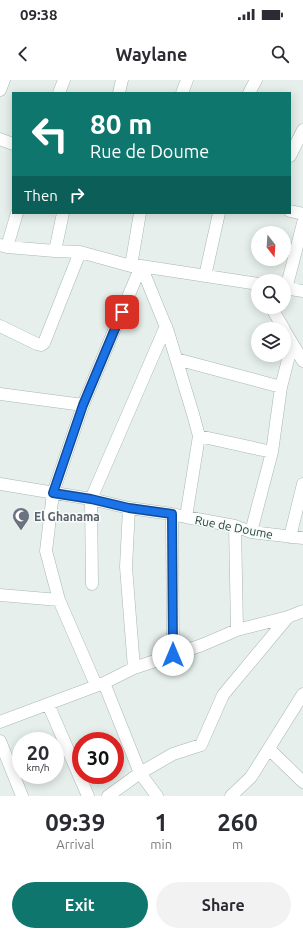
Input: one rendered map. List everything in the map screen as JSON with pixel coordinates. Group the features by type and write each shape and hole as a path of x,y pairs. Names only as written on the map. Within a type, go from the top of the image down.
{"street":[{"path":"0,90 4,80"},
{"path":"59,92 64,80"},
{"path":"119,92 122,80"},
{"path":"182,92 187,80"},
{"path":"250,92 256,80"},
{"path":"291,154 303,130"},
{"path":"0,139 12,144"},
{"path":"291,211 303,214"},
{"path":"17,214 4,246 80,252 136,266 251,283"},
{"path":"55,251 63,214"},
{"path":"140,214 136,266 83,405 53,493 46,551 59,600 100,684 140,773 157,796"},
{"path":"205,276 219,214"},
{"path":"289,274 303,223"},
{"path":"0,326 37,344 41,345 44,343 80,252"},
{"path":"136,266 166,326 199,436 186,518"},
{"path":"291,290 303,292"},
{"path":"92,584 91,499 166,326"},
{"path":"292,344 303,361"},
{"path":"252,532 272,452 281,386 292,344"},
{"path":"176,359 281,386"},
{"path":"0,394 83,405"},
{"path":"199,436 272,452"},
{"name":"Rue de Doume","path":"0,484 91,499 129,508 172,514 186,518 235,526 252,532 303,538"},
{"path":"290,537 303,484"},
{"path":"129,508 126,567 134,668"},
{"path":"172,514 173,655"},
{"path":"235,526 237,630"},
{"path":"0,595 59,600"},
{"path":"0,722 100,684 134,668 202,645 237,630 288,617 303,610"},
{"path":"108,796 140,773 173,754 201,745 223,695 288,617"},
{"path":"231,796 251,777 303,694"},
{"path":"48,704 88,796"},
{"path":"0,741 22,796"},
{"path":"270,748 303,782"}],"place":[{"name":"El Ghanama","path":"21,531"}],"route":[{"path":"122,312 83,405 53,493 91,499 129,508 172,514 173,655"}]}
